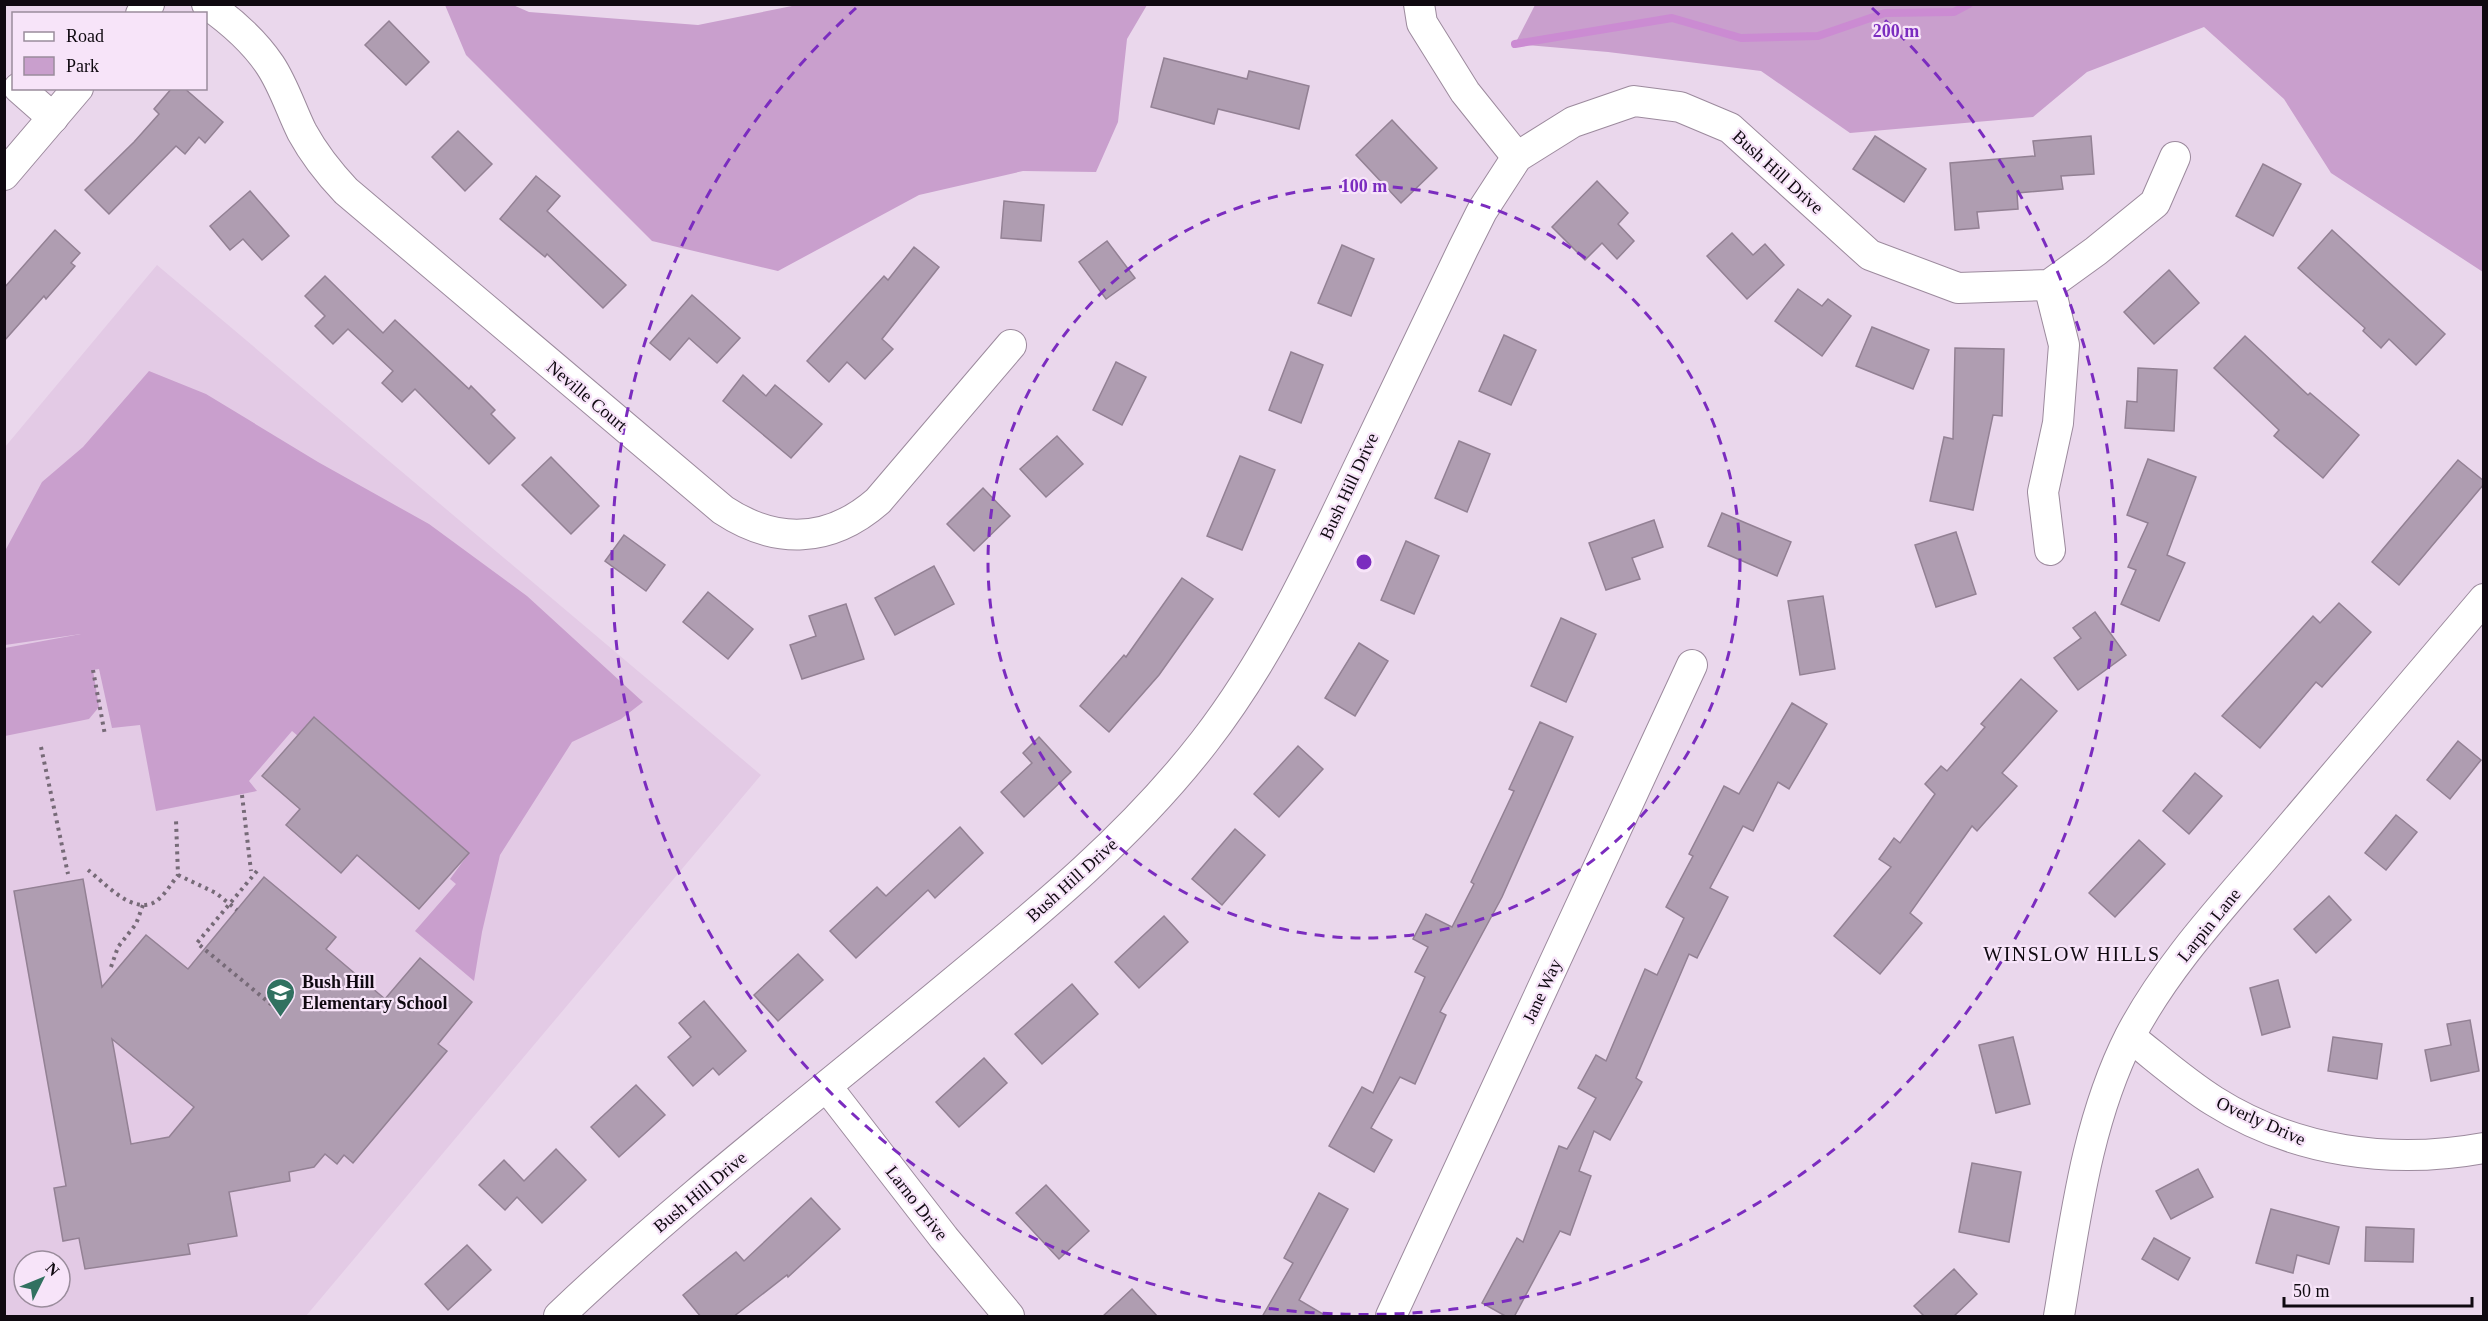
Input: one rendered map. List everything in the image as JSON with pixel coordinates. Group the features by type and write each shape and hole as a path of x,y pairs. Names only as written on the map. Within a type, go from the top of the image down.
{"street":[{"name":"Neville Court","path":"207,4 235,27 270,65 313,150 328,172 346,191 723,510 750,526 779,534 806,535 839,527 865,512 885,492 1011,345"},
{"path":"1419,4 1422,23 1459,82 1517,157"},
{"path":"21,90 53,118"},
{"path":"4,175 76,90"},
{"name":"Bush Hill Drive","path":"559,1317 597,1281 732,1165 1096,861 1150,805 1203,743 1246,684 1296,598 1482,211 1517,157 1573,122 1634,101 1680,107 1730,128 1870,255 1958,288 2049,285"},
{"path":"2050,550 2043,492 2058,423 2064,345 2049,285 2155,203 2175,157"},
{"name":"Larpin Lane","path":"2059,1317 2084,1169 2093,1134 2130,1037 2159,987 2205,927 2484,598"},
{"name":"Jane Way","path":"1391,1317 1692,665"},
{"name":"Overly Drive","path":"2130,1037 2213,1101 2255,1122 2315,1144 2376,1155 2407,1156 2484,1148"},
{"name":"Larno Drive","path":"827,1087 944,1238 1009,1317"}],"path":[{"path":"93,670 105,735"},
{"path":"41,747 68,874"},
{"path":"242,795 251,871"},
{"path":"88,870 123,898 151,904 178,875 176,820"},
{"path":"257,871 196,943 278,1010"},
{"path":"178,875 216,893 237,910"},
{"path":"111,967 118,948 136,924 143,904"}],"shaded area":[{"name":"Bush Hill Elementary School","path":"157,265 761,775 306,1316 5,1316 5,447"}],"green space":[{"path":"802,4 1147,5 1127,39 1118,122 1096,172 1023,171 919,195 778,271 652,241 466,55 445,5 513,5 529,12 698,25"},
{"path":"1535,5 2483,5 2483,272 2331,173 2284,99 2204,27 2087,72 2033,117 1850,133 1761,71 1608,52 1515,44"},
{"path":"149,371 206,394 318,462 429,524 527,596 643,702 621,719 572,742 500,855 482,932 474,981 415,931 456,884 450,879 469,853 315,717 298,736 292,731 249,781 257,791 156,811 140,725 112,728 99,669 93,670 99,707 89,719 5,736 5,648 81,634 5,645 5,551 42,482 83,447"}],"building":[{"path":"389,21 429,62 406,85 365,45"},
{"path":"1164,58 1247,79 1249,71 1309,86 1299,129 1218,109 1214,124 1151,107"},
{"path":"170,90 186,90 223,122 205,143 199,137 185,154 176,146 109,214 85,190 159,114 154,109"},
{"path":"1392,120 1437,168 1401,203 1356,155"},
{"path":"458,131 492,164 465,191 432,157"},
{"path":"1875,136 1926,169 1904,202 1853,169"},
{"path":"2091,136 2094,174 2061,176 2063,189 2017,193 2018,209 1977,212 1979,228 1955,230 1950,163 2035,156 2033,141"},
{"path":"2263,164 2301,184 2273,236 2236,216"},
{"path":"536,176 560,196 547,211 626,285 603,308 547,254 545,257 500,219"},
{"path":"1597,181 1628,213 1618,224 1634,241 1617,259 1602,243 1585,260 1552,227"},
{"path":"250,191 289,236 262,260 243,239 230,250 210,226"},
{"path":"1004,201 1044,205 1041,241 1001,238"},
{"path":"55,230 80,253 71,263 75,266 46,299 44,296 4,341 4,288"},
{"path":"2332,230 2445,334 2416,365 2389,339 2381,348 2363,331 2365,328 2298,268"},
{"path":"1732,233 1753,255 1765,244 1784,265 1747,299 1707,256"},
{"path":"1107,241 1135,278 1106,299 1079,262"},
{"path":"1342,245 1374,259 1351,316 1318,303"},
{"path":"914,247 939,267 882,339 893,349 865,379 847,362 829,382 807,361 884,276 888,280"},
{"path":"2169,270 2199,303 2154,344 2124,312"},
{"path":"325,276 383,333 395,320 469,389 471,386 495,410 491,414 515,438 489,464 415,389 402,402 382,383 393,371 348,329 333,344 315,326 325,316 305,296"},
{"path":"1798,289 1822,306 1828,299 1851,316 1822,356 1775,321"},
{"path":"692,295 740,338 717,363 689,338 670,360 650,343"},
{"path":"1872,327 1929,350 1913,389 1856,366"},
{"path":"1504,335 1536,350 1511,405 1479,391"},
{"path":"2245,336 2308,395 2310,393 2359,435 2323,478 2274,436 2279,430 2214,368"},
{"path":"1955,348 2004,349 2002,416 1993,415 1973,510 1930,501 1944,437 1953,439"},
{"path":"1291,352 1323,365 1301,423 1269,410"},
{"path":"1116,362 1146,377 1122,425 1093,410"},
{"path":"2138,368 2177,370 2174,431 2125,428 2127,401 2137,402"},
{"path":"743,375 766,396 775,385 822,424 791,458 723,401"},
{"path":"1057,436 1083,464 1046,497 1020,469"},
{"path":"1459,441 1490,454 1467,512 1435,498"},
{"path":"1240,456 1275,470 1242,550 1207,536"},
{"path":"551,457 599,506 571,534 522,485"},
{"path":"2148,459 2196,477 2167,555 2185,563 2159,621 2121,604 2136,570 2128,567 2148,523 2127,515"},
{"path":"2458,460 2484,481 2484,484 2399,585 2372,562"},
{"path":"983,488 1010,516 974,551 947,524"},
{"path":"1722,513 1791,542 1777,576 1708,546"},
{"path":"1654,520 1663,547 1632,558 1640,579 1606,590 1589,543"},
{"path":"1956,532 1976,594 1936,607 1915,545"},
{"path":"624,535 665,565 646,591 605,561"},
{"path":"1406,541 1439,556 1414,614 1381,600"},
{"path":"934,566 954,604 895,635 875,598"},
{"path":"1182,578 1213,599 1159,675 1109,732 1080,706 1124,655 1126,657"},
{"path":"708,592 753,629 728,659 683,622"},
{"path":"1823,596 1835,669 1800,675 1788,601"},
{"path":"2339,603 2371,632 2322,687 2316,682 2260,748 2222,716 2313,616 2320,623"},
{"path":"846,604 864,659 802,679 790,645 816,636 809,616"},
{"path":"2095,612 2126,655 2078,690 2054,658 2081,638 2073,628"},
{"path":"1561,618 1596,634 1566,702 1531,686"},
{"path":"1359,643 1388,661 1355,716 1325,698"},
{"path":"2021,679 2057,711 2002,773 2017,786 1977,831 1972,826 1910,913 1922,923 1880,974 1834,936 1891,867 1879,859 1894,838 1900,843 1935,794 1925,784 1941,766 1947,771 1985,727 1981,724"},
{"path":"1792,703 1827,724 1789,789 1778,782 1753,831 1743,826 1710,888 1728,897 1697,958 1689,954 1636,1078 1642,1082 1610,1140 1594,1131 1579,1171 1591,1176 1570,1235 1560,1231 1514,1317 1507,1317 1482,1303 1517,1238 1523,1242 1559,1146 1567,1149 1596,1098 1578,1088 1596,1055 1606,1061 1645,969 1657,975 1684,918 1666,907 1693,856 1689,854 1724,786 1739,794"},
{"path":"314,717 469,853 419,909 357,855 341,873 286,825 300,809 262,776"},
{"path":"1540,722 1573,737 1502,897 1440,1012 1446,1015 1415,1084 1400,1077 1371,1128 1392,1140 1374,1172 1329,1146 1362,1087 1373,1093 1425,977 1415,972 1428,947 1413,939 1426,914 1452,927 1474,884 1471,882 1514,791 1509,789"},
{"path":"1039,737 1071,772 1024,817 1001,792 1032,763 1023,753"},
{"path":"2458,741 2481,760 2450,799 2427,780"},
{"path":"1298,746 1323,769 1279,817 1254,794"},
{"path":"2195,773 2222,796 2189,834 2163,811"},
{"path":"2396,815 2417,832 2386,870 2365,853"},
{"path":"960,827 983,853 935,898 928,890 856,958 830,931 877,887 886,896"},
{"path":"1235,829 1265,855 1222,905 1192,879"},
{"path":"2139,840 2165,864 2115,917 2089,893"},
{"path":"264,877 336,937 326,949 385,999 420,958 472,1002 438,1044 447,1051 353,1163 344,1155 337,1164 325,1154 314,1167 289,1172 290,1181 229,1192 237,1236 188,1244 190,1254 85,1269 79,1238 63,1241 54,1188 66,1186 14,891 83,879 102,987 146,935 188,969","holes":["112,1039 194,1107 169,1137 131,1144"]},
{"path":"2329,896 2351,920 2316,953 2294,929"},
{"path":"1164,916 1188,942 1139,988 1115,962"},
{"path":"798,954 823,980 778,1021 754,995"},
{"path":"2278,980 2290,1027 2262,1035 2250,988"},
{"path":"1072,984 1098,1014 1042,1064 1015,1034"},
{"path":"704,1001 746,1051 719,1075 713,1068 693,1086 668,1057 691,1037 679,1023"},
{"path":"2470,1020 2479,1071 2431,1081 2425,1050 2451,1045 2447,1024"},
{"path":"2013,1037 2030,1104 1996,1113 1979,1045"},
{"path":"2333,1037 2382,1044 2377,1079 2328,1071"},
{"path":"984,1058 1007,1083 959,1127 936,1102"},
{"path":"636,1085 665,1115 619,1157 591,1127"},
{"path":"556,1149 586,1180 542,1223 517,1197 505,1210 479,1185 504,1160 524,1181"},
{"path":"1972,1163 2021,1172 2009,1242 1959,1232"},
{"path":"2198,1169 2213,1197 2171,1219 2156,1191"},
{"path":"1046,1185 1089,1231 1059,1259 1016,1213"},
{"path":"1319,1193 1348,1209 1299,1300 1328,1317 1262,1317 1293,1263 1284,1258"},
{"path":"811,1198 840,1229 788,1277 787,1275 733,1317 701,1317 683,1295 736,1252 744,1261"},
{"path":"2271,1209 2339,1227 2329,1264 2297,1255 2293,1273 2256,1263"},
{"path":"2366,1227 2414,1229 2413,1262 2365,1261"},
{"path":"2154,1238 2190,1258 2178,1280 2142,1259"},
{"path":"467,1245 491,1270 448,1310 425,1284"},
{"path":"1954,1269 1977,1294 1953,1317 1925,1317 1914,1306"},
{"path":"1132,1289 1158,1317 1102,1317"}],"waterway":[{"path":"1515,44 1672,18 1741,38 1818,36 1885,13 1954,12 1969,4"}],"place":[{"name":"Bush Hill Elementary School","path":"281,1018"}],"district":[{"name":"WINSLOW HILLS","path":"2072,954"}]}
